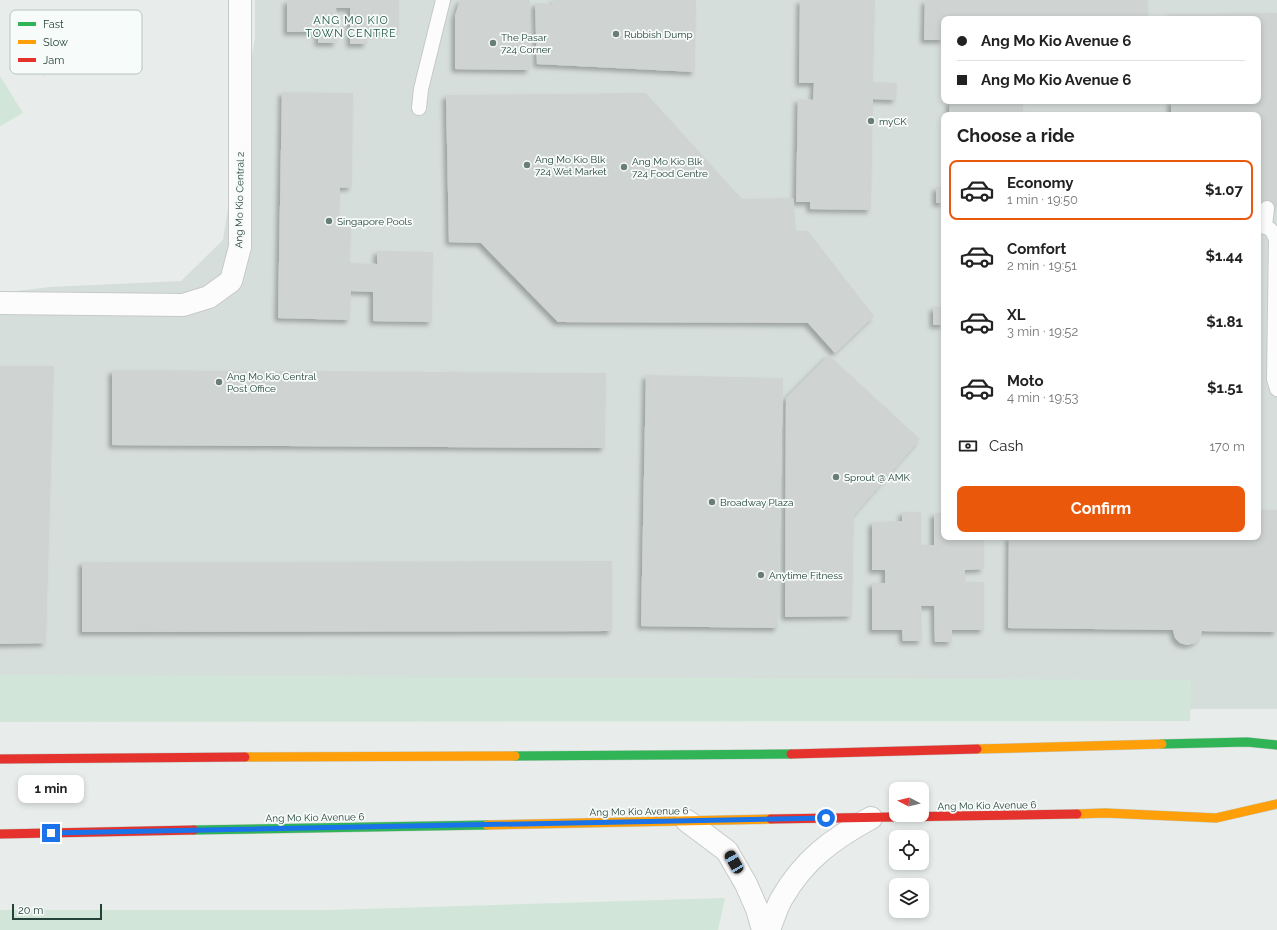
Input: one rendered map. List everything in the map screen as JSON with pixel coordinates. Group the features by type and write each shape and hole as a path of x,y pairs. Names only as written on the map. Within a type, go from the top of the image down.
{"main road":[{"path":"0,759 773,754 1247,742 1277,744"},
{"name":"Ang Mo Kio Avenue 6","path":"0,834 1105,813 1216,818 1277,804"}],"street":[{"name":"Ang Mo Kio Central 2","path":"0,303 183,305 209,297 231,281 240,246 240,0"},
{"path":"769,930 782,899 818,851 841,834 871,818"},
{"path":"687,821 727,851 749,890 757,909 763,930"}],"lane":[{"path":"419,108 443,0"},
{"path":"1267,208 1261,226 1274,233 1277,248 1274,379 1277,389"}],"shaded area":[{"name":"ANG MO KIO TOWN CENTRE","path":"255,0 1277,0 1277,709 0,708 0,293 50,287 181,281 223,240 255,37"}],"green space":[{"path":"0,76 23,113 0,126"},
{"path":"0,675 1191,680 1190,721 0,722"},
{"path":"725,898 718,930 0,930 0,910 329,910"}],"building":[{"path":"287,0 399,0 399,32 367,32 367,44 350,44 350,8 336,8 337,43 318,43 318,32 287,32"},
{"name":"The Pasar 724 Corner","path":"460,0 530,0 530,70 455,69 455,16"},
{"name":"Rubbish Dump","path":"554,0 696,0 695,72 537,64 535,3 552,4"},
{"path":"800,0 875,0 873,82 897,83 896,100 873,99 871,210 810,209 810,202 796,202 798,99 813,100 814,83 799,83"},
{"path":"925,0 1148,0 1148,16 941,16 941,40 924,40"},
{"path":"1277,13 1277,208 1261,208 1261,112 1171,112 1171,104 1261,104 1261,16 1171,16 1171,14"},
{"path":"282,92 353,93 352,187 340,188 339,227 351,227 350,263 377,264 377,251 433,252 432,322 373,321 373,292 351,291 350,320 278,318"},
{"path":"646,93 742,199 793,198 796,231 808,231 874,316 835,353 808,323 558,322 481,243 449,242 446,95"},
{"path":"950,104 1023,104 1023,112 949,112"},
{"path":"936,187 941,187 941,203 936,203"},
{"path":"933,307 941,307 941,325 933,325"},
{"name":"Sprout @ AMK","path":"829,355 920,439 854,515 852,616 785,617 786,398"},
{"path":"0,366 54,366 46,643 0,644"},
{"path":"112,370 606,373 605,448 112,445"},
{"name":"Broadway Plaza","path":"646,375 783,378 778,628 641,626"},
{"path":"1261,510 1277,510 1277,632 1202,631 1200,638 1195,643 1187,645 1180,643 1175,638 1173,630 1008,628 1009,540 1261,540"},
{"path":"902,512 921,512 921,545 934,545 934,513 941,513 941,540 984,540 984,569 965,570 965,582 984,582 984,630 952,630 952,642 935,642 934,606 921,606 922,641 903,641 902,630 872,630 872,583 885,583 885,570 872,570 872,522 902,521"},
{"path":"612,561 612,631 82,632 82,562"}],"traffic: fast":[{"path":"1162,744 1247,742 1277,745"},
{"path":"515,756 791,754"},
{"path":"194,830 487,825"}],"traffic: slow":[{"path":"977,749 1162,744"},
{"path":"245,757 515,756"},
{"path":"1077,814 1105,813 1216,818 1277,804"},
{"path":"487,825 771,819"}],"traffic: jam":[{"path":"791,754 977,749"},
{"path":"0,759 245,757"},
{"path":"771,819 1077,814"},
{"path":"0,834 194,830"}],"place":[{"name":"Rubbish Dump","path":"616,34"},
{"name":"The Pasar 724 Corner","path":"493,43"},
{"name":"myCK","path":"871,121"},
{"name":"Ang Mo Kio Blk 724 Wet Market","path":"527,165"},
{"name":"Ang Mo Kio Blk 724 Food Centre","path":"624,167"},
{"name":"Singapore Pools","path":"329,221"},
{"name":"Ang Mo Kio Central Post Office","path":"219,382"},
{"name":"Sprout @ AMK","path":"836,477"},
{"name":"Broadway Plaza","path":"712,502"},
{"name":"Anytime Fitness","path":"761,575"}],"district":[{"name":"ANG MO KIO TOWN CENTRE","path":"351,26"}],"route":[{"path":"51,833 826,818"}]}
